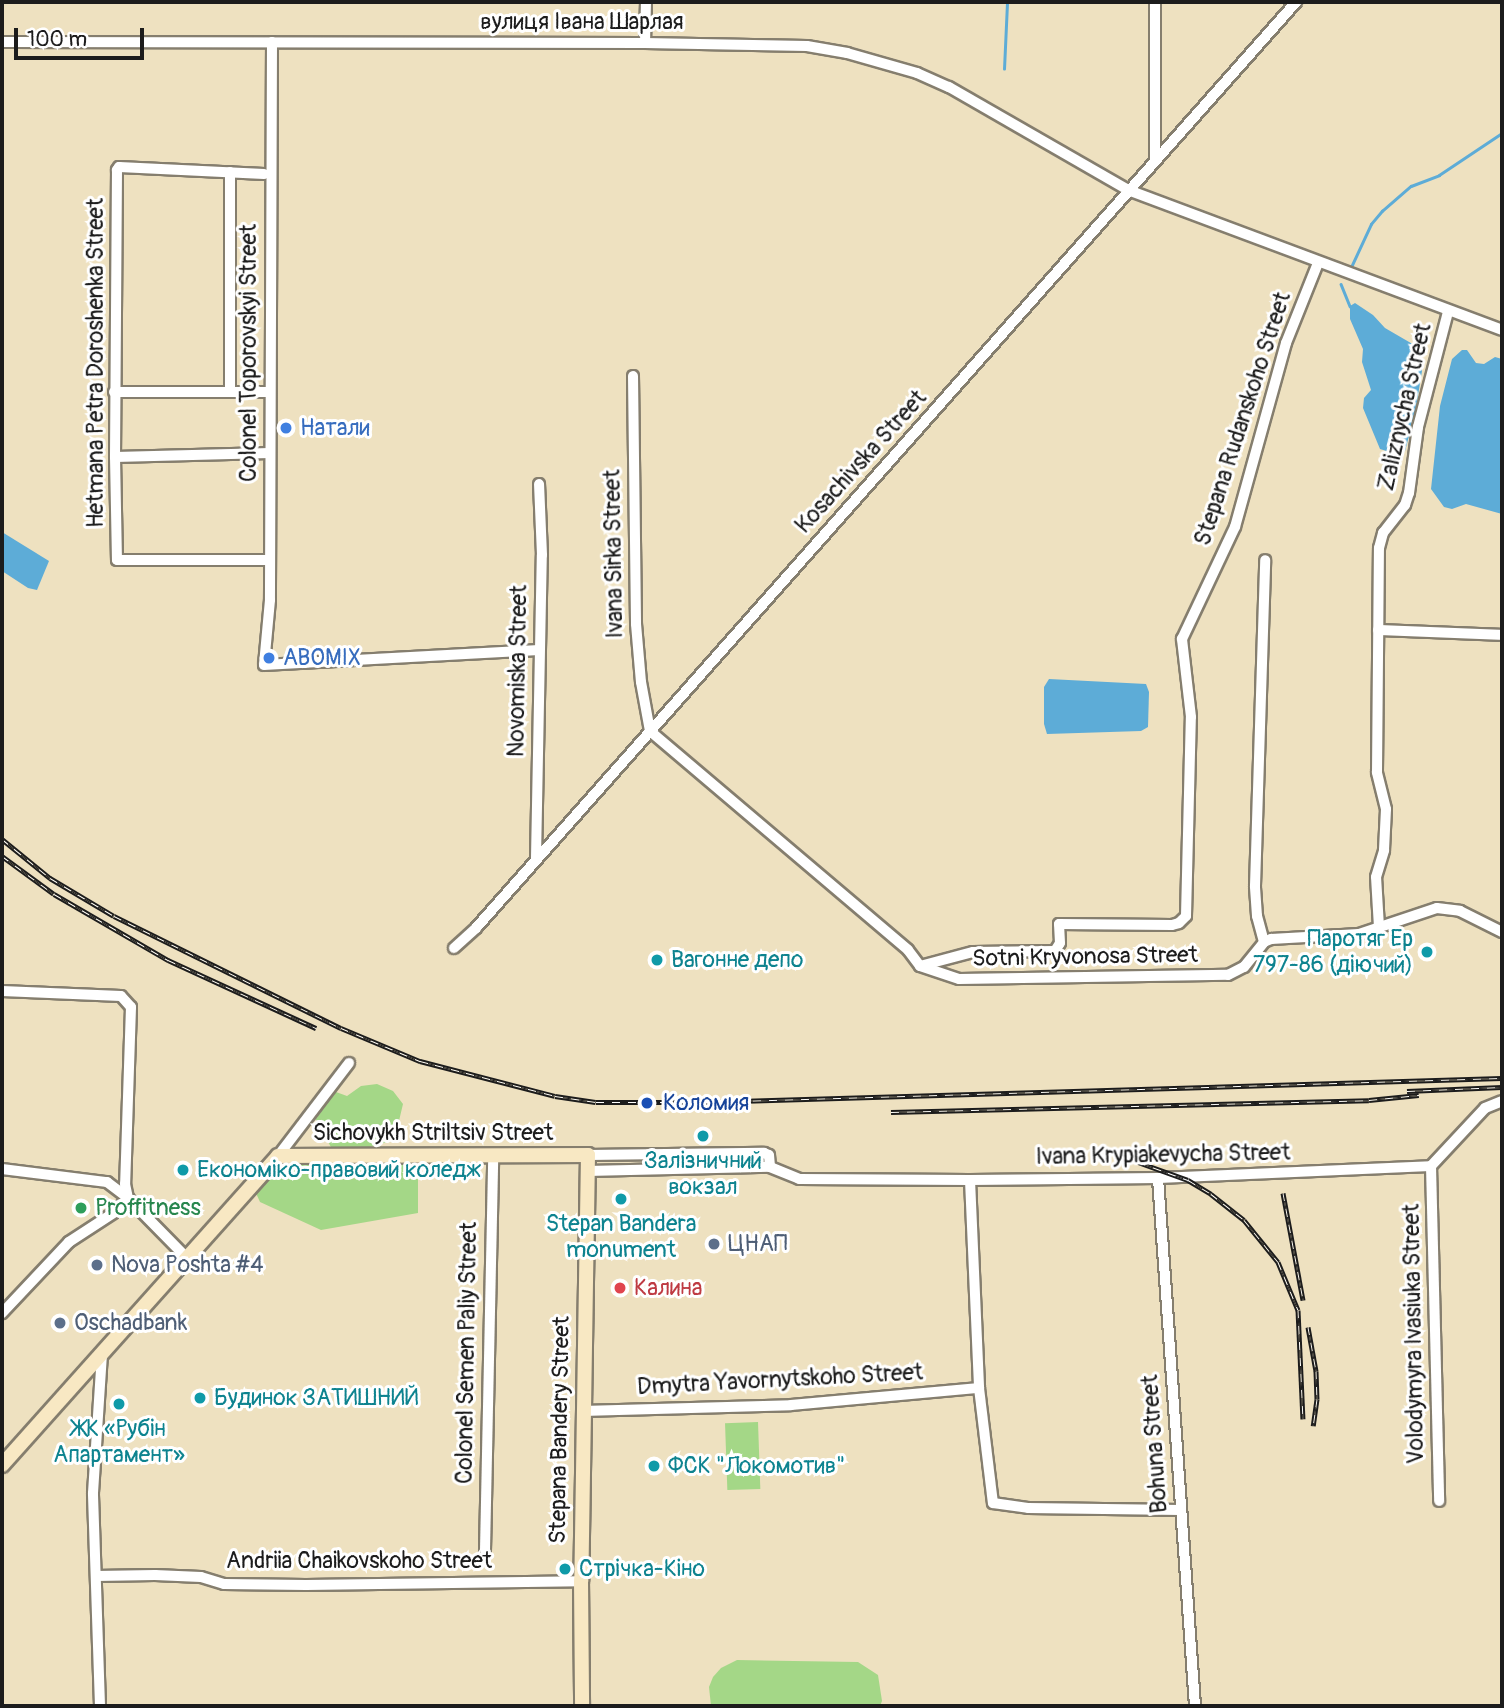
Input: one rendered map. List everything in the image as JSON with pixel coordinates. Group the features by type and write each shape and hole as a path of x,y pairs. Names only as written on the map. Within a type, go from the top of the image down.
{"street":[{"path":"645,43 646,2"},
{"path":"1155,2 1155,160"},
{"name":"Kosachivska Street","path":"454,948 476,928 1296,2"},
{"name":"вулиця Івана Шарлая","path":"2,42 645,43 807,46 885,63 949,86 1128,190 1502,330"},
{"name":"Colonel Toporovskyi Street","path":"272,42 270,560 264,665 539,650"},
{"name":"Hetmana Petra Doroshenka Street","path":"230,172 119,167 116,177 114,392 117,560 270,560"},
{"path":"230,391 230,172 264,174"},
{"name":"Stepana Rudanskoho Street","path":"920,966 973,952 1055,951 1060,943 1059,924 1172,925 1179,923 1186,916 1191,717 1182,639 1235,527 1286,343 1318,263"},
{"name":"Zaliznycha Street","path":"1379,927 1376,877 1384,850 1386,809 1377,772 1377,630 1381,540 1405,505 1409,493 1418,427 1448,312"},
{"name":"Ivana Sirka Street","path":"633,376 636,636 650,731"},
{"path":"114,392 270,392"},
{"path":"115,457 270,453"},
{"name":"Novomiska Street","path":"536,858 539,484"},
{"path":"1265,560 1255,886 1257,916 1264,942 1289,936 1351,935 1412,914 1445,907 1460,911 1502,932"},
{"path":"1377,630 1500,635"},
{"path":"650,731 908,950 920,966"},
{"name":"Sotni Kryvonosa Street","path":"920,966 964,979 1228,975 1247,963 1264,942"},
{"path":"2,991 121,996 131,1007 125,1184 128,1198"},
{"name":"Sichovykh Striltsiv Street","path":"2,1465 278,1156 349,1063"},
{"path":"1431,1166 1485,1108 1502,1101"},
{"path":"587,1171 770,1167 769,1155 764,1153 588,1155"},
{"name":"Sichovykh Striltsiv Street","path":"278,1156 588,1155"},
{"name":"Stepana Bandery Street","path":"582,1706 580,1581 588,1155"},
{"name":"Colonel Semen Paliy Street","path":"485,1550 493,1156"},
{"name":"Ivana Krypiakevycha Street","path":"770,1167 799,1179 970,1180 1158,1178 1431,1166"},
{"name":"Volodymyra Ivasiuka Street","path":"1431,1166 1439,1501"},
{"path":"2,1169 105,1182 128,1198 186,1257"},
{"name":"Bohuna Street","path":"1158,1178 1195,1706"},
{"path":"970,1180 979,1388 993,1503 1028,1508 1180,1510"},
{"path":"2,1313 69,1242 115,1212 128,1198"},
{"path":"100,1706 93,1493 102,1353"},
{"path":"74,1382 93,1382 99,1391"},
{"name":"Dmytra Yavornytskoho Street","path":"582,1411 791,1405 979,1388"},
{"name":"Andriia Chaikovskoho Street","path":"96,1576 201,1577 224,1584 306,1585 580,1581"}],"green space":[{"path":"377,1084 393,1091 403,1104 398,1125 390,1130 387,1142 367,1148 332,1149 315,1118 336,1092 347,1096 361,1086"},
{"path":"418,1160 418,1213 321,1230 260,1202 255,1191 264,1175 286,1165"},
{"path":"758,1422 760,1489 727,1490 725,1423"},
{"path":"737,1660 858,1662 878,1675 882,1701 880,1706 711,1706 709,1687 713,1677 721,1668"}],"water":[{"path":"1355,303 1373,315 1385,328 1416,346 1421,353 1422,371 1415,414 1405,451 1396,454 1380,449 1363,408 1364,398 1371,390 1362,362 1363,349 1350,319 1350,306"},
{"path":"1462,350 1467,350 1476,363 1484,364 1495,357 1502,359 1502,514 1466,504 1452,509 1444,507 1431,489 1440,406 1452,359"},
{"path":"2,532 49,561 37,590 28,588 2,571"},
{"path":"1049,679 1146,684 1149,692 1148,727 1141,731 1047,734 1044,724 1044,687"}],"waterway":[{"path":"1004,69 1007,2"},
{"path":"1352,265 1371,224 1382,211 1411,186 1439,175 1502,133"},
{"path":"1341,284 1350,306"}],"railway":[{"path":"2,839 50,878 114,916 341,1028 420,1061 555,1096 596,1102 705,1102 1502,1078"},
{"path":"2,856 54,894 168,960 316,1028"},
{"path":"1407,1091 1502,1087"},
{"path":"891,1112 1369,1100 1419,1095"},
{"path":"1138,1162 1188,1180 1211,1194 1244,1220 1278,1262 1298,1310 1303,1419"},
{"path":"1283,1193 1303,1300"},
{"path":"1308,1327 1316,1371 1317,1399 1313,1426"}],"place":[{"name":"Натали","path":"286,428"},
{"name":"ABOMIX","path":"269,658"},
{"name":"Паротяг Ер 797-86 (діючий)","path":"1427,952"},
{"name":"Вагонне депо","path":"657,960"},
{"name":"Коломия","path":"647,1103"},
{"name":"Залізничний вокзал","path":"703,1136"},
{"name":"Економіко-правовий коледж","path":"183,1170"},
{"name":"Stepan Bandera monument","path":"621,1199"},
{"name":"Proffitness","path":"81,1208"},
{"name":"ЦНАП","path":"714,1244"},
{"name":"Nova Poshta #4","path":"97,1265"},
{"name":"Калина","path":"620,1288"},
{"name":"Oschadbank","path":"60,1323"},
{"name":"Будинок ЗАТИШНИЙ","path":"200,1398"},
{"name":"ЖК «Рубін Апартамент»","path":"119,1404"},
{"name":"ФСК \"Локомотив\"","path":"654,1466"},
{"name":"Стрічка-Кіно","path":"565,1569"}]}
